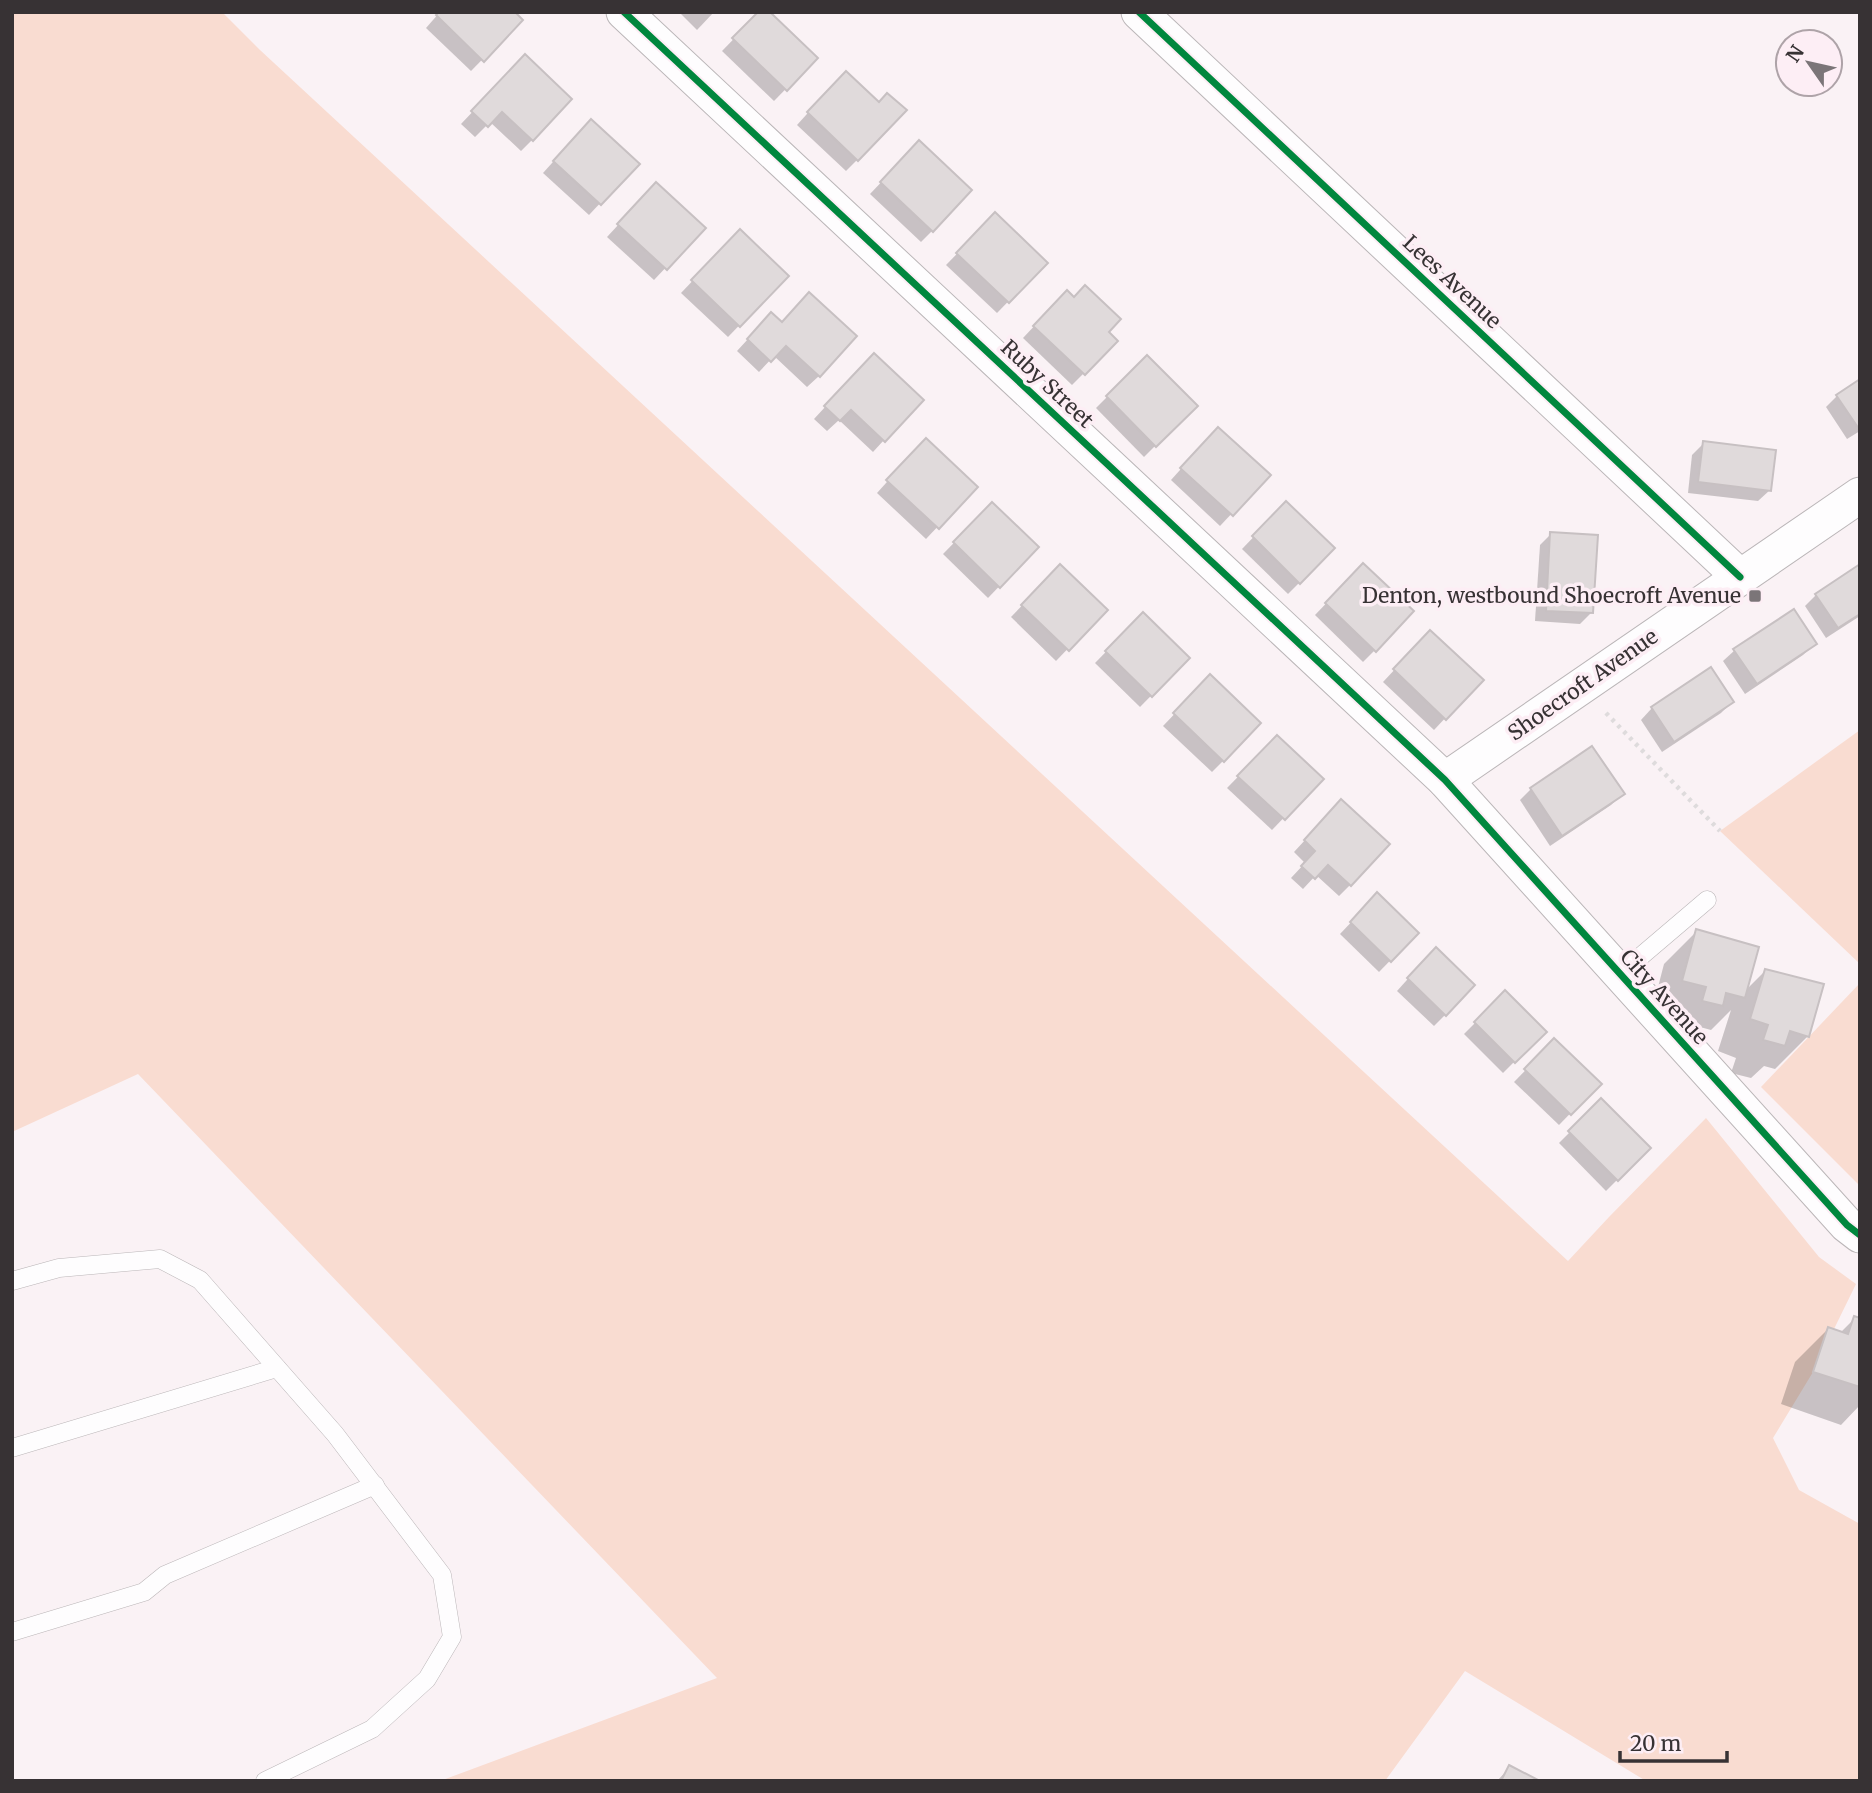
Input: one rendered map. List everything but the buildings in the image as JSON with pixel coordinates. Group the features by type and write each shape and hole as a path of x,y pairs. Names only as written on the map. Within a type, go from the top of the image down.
{"street":[{"name":"Ruby Street","path":"624,12 1445,780"},
{"name":"Lees Avenue","path":"1139,12 1740,577"},
{"name":"Shoecroft Avenue","path":"1445,780 1860,495"},
{"name":"City Avenue","path":"1445,780 1847,1225 1860,1235"}],"lane":[{"path":"1620,974 1707,900"},
{"path":"12,1281 59,1268 160,1259 200,1280 335,1434 442,1575 452,1637 426,1679 372,1729 265,1781"},
{"path":"12,1448 277,1368"},
{"path":"12,1632 144,1592 166,1575 200,1559 374,1485"}],"path":[{"path":"1581,687 1720,831"}],"shaded area":[{"path":"12,12 222,12 1568,1261 1706,1118 1819,1257 1856,1284 1813,1372 1773,1438 1799,1490 1860,1524 1860,1781 1646,1781 1465,1671 1385,1781 440,1781 717,1678 138,1074 12,1132"},
{"path":"1860,730 1860,964 1720,831"},
{"path":"1860,983 1860,1186 1761,1087"}],"cycle path":[{"path":"624,12 1445,780 1847,1225 1860,1235"},
{"path":"1139,12 1740,577"}],"place":[{"name":"Denton, westbound Shoecroft Avenue","path":"1755,596"}]}
